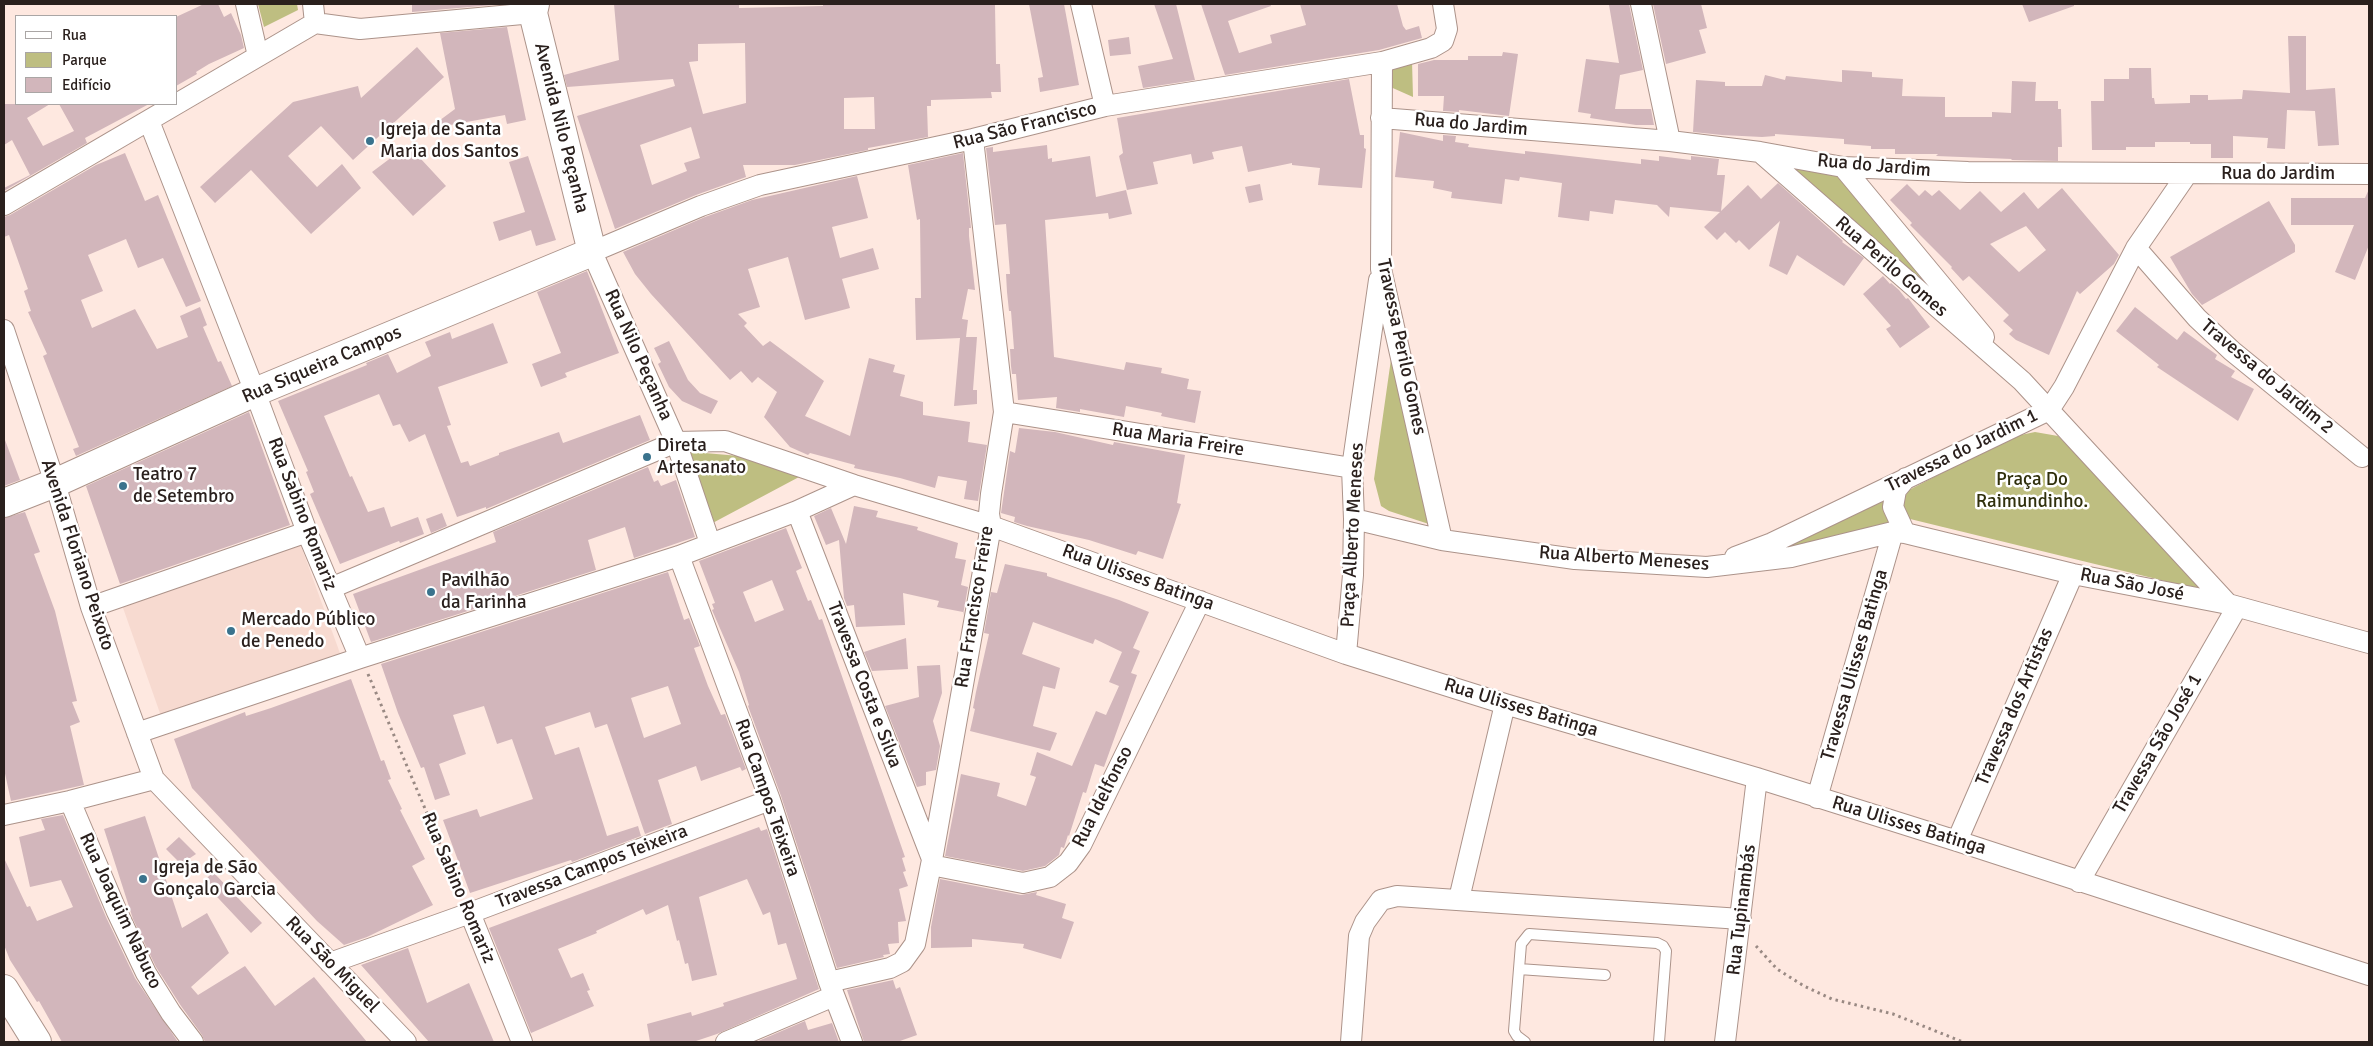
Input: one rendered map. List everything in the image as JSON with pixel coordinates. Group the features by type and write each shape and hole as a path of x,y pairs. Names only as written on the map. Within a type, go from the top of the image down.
{"main road":[{"name":"Avenida Nilo Peçanha","path":"534,8 592,252"},
{"name":"Rua Siqueira Campos","path":"4,503 55,483 256,392 592,252"},
{"path":"4,990 37,1042"}],"street":[{"path":"246,4 258,56"},
{"path":"1081,4 1105,106"},
{"path":"1641,4 1670,141"},
{"path":"178,104 258,56 314,13 360,28 534,8"},
{"name":"Rua São Francisco","path":"592,252 701,206 760,186 973,139 1105,106 1382,62 1431,48 1443,41 1448,29 1445,11"},
{"name":"Travessa Perilo Gomes","path":"1382,62 1381,269 1442,540"},
{"path":"4,205 176,105"},
{"name":"Rua do Jardim","path":"1381,118 1670,141 1760,152 1843,167 1968,172 2369,174"},
{"name":"Rua Sabino Romariz","path":"149,121 256,392 307,532 360,658"},
{"name":"Rua Francisco Freire","path":"726,1042 831,989 902,962 915,944 992,526 989,514 991,494 1004,412 973,139"},
{"name":"Rua Perilo Gomes","path":"1760,152 2022,381"},
{"name":"Rua Perilo Gomes","path":"1843,167 2022,381 2232,605"},
{"name":"Travessa do Jardim 1","path":"1707,567 1772,543 2048,410 2064,387 2136,248 2187,174"},
{"name":"Travessa do Jardim 2","path":"2136,248 2197,318 2232,351 2362,457"},
{"name":"Rua Nilo Peçanha","path":"592,252 676,442 710,543"},
{"name":"Praça Alberto Meneses","path":"1346,654 1353,576 1354,519 1352,468 1381,269"},
{"name":"Avenida Floriano Peixoto","path":"4,330 55,483 91,607 154,779"},
{"name":"Rua Maria Freire","path":"1004,412 1352,468"},
{"name":"Rua Ulisses Batinga","path":"676,442 725,441 854,485 992,526 1346,654 1505,704 1757,778 2369,975"},
{"path":"331,588 676,442"},
{"path":"1899,532 1893,507 1896,490 1906,478"},
{"path":"137,733 360,658 679,556 797,511 854,485"},
{"name":"Travessa Costa e Silva","path":"797,511 931,862"},
{"name":"Rua Alberto Meneses","path":"1354,519 1442,540 1575,559 1707,567 1791,557 1899,532"},
{"path":"91,607 307,532"},
{"name":"Rua São José","path":"1899,532 2073,574 2232,605 2369,643"},
{"name":"Travessa Ulisses Batinga","path":"1817,798 1899,532"},
{"name":"Rua Campos Teixeira","path":"679,556 770,800 831,989 852,1042"},
{"name":"Travessa dos Artistas","path":"1957,841 2073,574"},
{"name":"Rua Idelfonso","path":"931,862 1023,883 1050,877 1068,864 1081,845 1200,601"},
{"name":"Travessa São José 1","path":"2079,882 2232,605"},
{"path":"1459,899 1505,704"},
{"name":"Rua Tupinambás","path":"1725,1042 1757,778"},
{"path":"4,815 70,801 154,779"},
{"name":"Rua São Miguel","path":"154,779 406,1042"},
{"name":"Travessa Campos Teixeira","path":"330,963 470,913 770,800"},
{"name":"Rua Joaquim Nabuco","path":"70,801 117,912 146,973 171,1013 193,1042"},
{"path":"1350,1042 1359,936 1364,922 1381,900 1397,896 1459,899 1741,919"},
{"name":"Rua Sabino Romariz","path":"470,913 522,1042"}],"lane":[{"path":"1525,1042 1514,1031 1521,944 1529,934 1657,943 1663,946 1666,951 1659,1042"},
{"path":"1519,969 1605,975"}],"path":[{"name":"Rua Sabino Romariz","path":"360,658 470,913"},
{"path":"1741,919 1757,946 1777,969 1804,986 1832,999 1893,1014 1962,1042"}],"shaded area":[{"name":"Mercado Público de Penedo","path":"300,543 341,656 162,719 122,605"}],"green space":[{"path":"258,4 297,4 298,10 264,27"},
{"path":"1412,61 1413,97 1386,85 1394,62"},
{"path":"1779,166 1841,175 1986,343"},
{"path":"1397,317 1438,527 1389,511 1381,506 1374,479"},
{"name":"Praça Do Raimundinho.","path":"2035,432 2058,436 2214,593 1906,518 1901,503 1909,490 2011,437"},
{"path":"682,451 739,456 799,477 707,526"},
{"path":"1880,500 1884,501 1890,524 1736,561"}],"building":[{"path":"204,4 218,4 224,17 231,13 241,35 244,48 209,64 196,72 197,74 178,85 178,16"},
{"path":"412,4 504,4 412,12"},
{"path":"614,4 739,4 739,8 823,6 823,4 995,5 996,64 1000,64 1001,92 991,92 992,98 931,100 931,106 927,106 928,137 868,148 868,150 795,165 743,165 746,177 696,195 615,229 577,116 675,86 673,79 567,87 564,75 619,60","holes":["745,43 746,103 703,114 689,62 698,61 698,44","874,97 875,129 844,129 844,98","691,127 700,158 684,163 687,171 652,185 640,145"]},
{"path":"1029,4 1064,4 1079,85 1040,92 1038,78 1043,77"},
{"path":"1154,4 1176,4 1195,80 1143,88 1138,66 1173,59"},
{"path":"1201,4 1270,4 1271,6 1228,21 1239,53 1272,43 1270,35 1306,25 1300,4 1397,4 1403,26 1406,30 1419,26 1422,38 1379,50 1225,75"},
{"path":"1629,4 1643,70 1620,75 1615,109 1651,109 1654,125 1636,125 1590,118 1591,114 1578,112 1586,59 1619,63 1609,5"},
{"path":"1653,4 1701,4 1707,28 1699,30 1706,53 1666,64"},
{"path":"2022,4 2074,4 2074,6 2029,22"},
{"path":"507,27 526,120 507,124 505,115 428,129 455,109 440,33"},
{"path":"2288,36 2306,36 2306,90 2335,88 2339,145 2318,146 2315,111 2287,110 2285,149 2267,148 2268,138 2233,136 2233,158 2211,158 2211,144 2190,144 2190,142 2155,142 2155,147 2126,147 2126,150 2092,150 2091,101 2104,101 2104,79 2129,79 2129,68 2151,68 2152,98 2154,98 2155,104 2190,103 2190,95 2208,95 2208,100 2242,99 2243,90 2290,93"},
{"path":"1129,37 1131,54 1110,56 1108,40"},
{"name":"Igreja de Santa Maria dos Santos","path":"417,47 444,77 353,160 321,126 288,156 317,187 342,164 361,188 311,234 251,170 215,203 200,187 293,102 358,86 361,98"},
{"path":"1503,52 1518,54 1509,116 1459,110 1459,112 1443,111 1444,96 1418,96 1418,64 1434,60 1468,60 1468,56 1502,56"},
{"path":"1842,70 1872,72 1872,77 1903,79 1902,96 1945,97 1945,117 1992,117 1992,112 2011,113 2012,81 2036,82 2035,101 2058,101 2058,109 2061,109 2062,147 2058,147 2058,161 1936,156 1938,154 1895,154 1895,149 1871,149 1871,146 1844,144 1844,139 1775,134 1775,136 1762,137 1693,132 1696,80 1725,82 1725,86 1762,86 1765,75 1785,80 1786,76 1842,82"},
{"path":"1349,79 1360,135 1364,135 1364,148 1366,149 1362,188 1318,185 1320,168 1292,165 1292,163 1248,172 1242,146 1212,152 1214,159 1193,164 1191,154 1153,162 1158,184 1127,190 1119,156 1123,153 1117,118"},
{"path":"4,104 48,105 27,118 43,146 74,131 60,105 147,105 85,138 87,143 4,191 4,188 30,175 12,140 4,145"},
{"path":"1400,132 1443,141 1443,135 1456,136 1455,142 1469,144 1468,147 1525,154 1525,151 1641,164 1641,159 1659,161 1659,156 1691,160 1691,156 1719,159 1717,175 1725,175 1721,211 1748,185 1761,199 1778,183 1842,242 1864,258 1844,286 1797,255 1787,275 1769,266 1780,221 1749,250 1739,240 1736,243 1725,232 1717,240 1704,227 1720,212 1670,207 1669,217 1657,205 1615,200 1613,214 1590,211 1589,221 1558,217 1562,183 1520,177 1519,181 1505,179 1502,204 1451,198 1452,192 1433,188 1434,181 1395,177"},
{"path":"408,145 446,186 413,216 372,172"},
{"path":"1047,145 1048,159 1052,158 1052,162 1090,156 1096,197 1126,190 1132,214 1109,219 1108,213 1045,220 1054,357 1124,370 1126,362 1162,368 1161,373 1189,379 1187,389 1201,391 1195,423 1161,416 1162,413 1126,406 1124,417 1080,409 1080,412 1056,408 1057,397 1018,400 1016,374 1012,374 1011,366 1010,349 1014,349 1011,311 1009,311 1007,292 1006,274 1010,274 1006,224 995,225 986,148 993,147 993,152"},
{"path":"125,153 145,201 158,195 201,301 186,307 163,258 138,268 126,239 88,255 103,291 81,300 92,328 135,309 157,349 188,337 180,316 200,307 207,325 203,327 218,362 221,361 232,386 76,456 73,449 79,447 43,356 47,354 28,312 31,311 24,291 28,289 9,235 4,237 4,217 96,165"},
{"path":"963,153 975,290 968,289 962,319 968,320 966,337 977,337 973,390 977,390 977,404 954,406 960,338 916,340 915,298 921,298 920,219 917,220 908,165"},
{"path":"528,156 556,240 536,246 531,230 499,241 493,222 525,212 509,162"},
{"path":"857,176 868,218 832,227 840,258 873,248 879,269 842,279 850,308 805,320 788,257 748,269 760,307 738,314 747,323 744,326 763,346 770,341 824,381 805,416 850,436 869,358 895,365 893,372 905,375 900,396 923,402 923,415 970,422 968,442 987,445 978,501 964,499 967,481 938,476 935,488 854,468 855,465 810,453 808,455 790,447 764,417 777,392 758,377 752,383 741,371 730,380 651,294 635,274 623,252 705,217 752,200"},
{"path":"1260,184 1263,200 1249,203 1245,187"},
{"path":"1907,184 1919,196 1925,190 1932,196 1939,190 1960,210 1980,191 2001,212 2024,192 2038,209 2062,188 2119,255 2114,264 2080,294 2077,291 2049,355 2016,340 2009,334 2013,330 2003,321 2009,315 1969,276 1963,281 1952,267 1910,225 1912,223 1890,200","holes":["2026,226 2046,250 2019,272 1990,244"]},
{"path":"2369,189 2369,245 2355,280 2335,272 2354,225 2291,225 2291,198 2365,198"},
{"path":"2269,201 2295,245 2295,252 2202,305 2192,294 2170,257"},
{"path":"587,271 619,353 565,373 567,377 541,387 532,364 561,353 537,292"},
{"path":"1883,276 1906,299 1908,298 1930,327 1900,348 1886,329 1891,326 1863,294"},
{"path":"2135,307 2177,340 2184,331 2217,355 2215,359 2235,371 2231,377 2254,389 2238,421 2157,367 2159,365 2116,331"},
{"path":"493,323 508,363 438,387 451,425 447,426 461,463 468,461 470,466 499,455 499,453 559,432 563,443 640,415 650,440 486,509 486,507 457,517 425,434 409,442 400,424 393,426 379,394 324,416 350,477 352,476 368,512 384,507 391,527 418,517 424,534 400,543 399,541 340,564 310,494 314,492 306,472 308,471 278,401 367,365 366,363 388,354 397,373 431,356 425,342 450,332 452,339"},
{"path":"669,341 688,380 700,393 718,401 711,414 682,401 669,387 658,364 661,362 654,348"},
{"path":"249,412 290,525 120,584 86,486"},
{"path":"1019,428 1055,432 1113,445 1114,442 1185,455 1177,503 1181,504 1163,559 1138,551 1136,555 1089,540 1027,526 1014,522 1015,517 1001,513 1010,451 1015,453"},
{"path":"4,441 20,480 4,486"},
{"path":"648,467 654,482 658,480 661,486 676,480 695,537 634,558 625,527 588,540 596,570 371,642 353,594 496,542 493,532"},
{"path":"854,506 878,511 876,517 918,527 917,530 958,543 955,558 966,560 961,585 968,587 963,615 963,612 937,607 939,601 903,593 905,625 856,627 854,605 847,606 844,598 839,540 826,545 814,516 831,508 846,544"},
{"path":"25,512 40,552 34,554 55,611 77,701 72,702 80,722 70,726 84,785 11,801 4,769 4,518"},
{"path":"442,513 447,526 431,533 426,519"},
{"path":"786,528 802,568 796,571 808,601 811,600 819,620 822,619 905,857 902,858 906,871 903,872 908,886 899,889 906,921 898,922 899,943 888,944 890,954 883,955 884,957 837,968 781,796 748,706 739,672 712,610 714,609 712,604 715,603 699,561","holes":["772,580 784,610 755,622 743,592"]},
{"path":"1005,564 1047,573 1047,576 1149,612 1133,648 1140,651 1131,673 1137,675 1104,767 1095,764 1086,793 1083,792 1069,836 1064,848 1061,847 1059,855 1045,866 1023,871 945,856 961,774 1000,783 997,796 1026,806 1036,777 1030,775 1037,752 1072,766 1096,711 1106,715 1119,686 1109,682 1122,652 1095,639 1093,644 1033,622 1022,654 1060,668 1055,689 1043,686 1033,726 1057,733 1050,751 970,731 975,709 973,708 976,692 989,634 984,633 991,592 997,593"},
{"path":"668,572 684,620 689,618 700,646 694,648 708,686 721,715 725,714 746,769 742,771 740,767 701,781 696,766 658,780 672,824 645,834 607,724 595,728 590,712 545,727 555,755 579,747 607,836 638,826 641,836 572,862 571,860 470,893 443,820 477,809 480,817 533,799 512,739 497,744 484,706 453,715 466,754 439,764 450,795 435,800 424,767 421,768 398,713 381,664","holes":["668,686 681,724 644,738 631,698"]},
{"path":"906,638 908,669 872,671 864,652"},
{"path":"940,665 942,693 933,721 940,746 936,770 926,772 926,785 917,787 885,706 919,697 917,666"},
{"path":"351,679 381,761 384,760 391,779 388,780 402,809 400,810 425,859 412,866 433,905 367,937 344,945 317,921 192,788 174,739 245,712 246,716"},
{"path":"63,815 106,917 135,978 178,1042 62,1042 39,1001 37,1002 10,960 4,945 4,858 27,907 30,906 37,921 73,907 61,880 30,887 19,837 45,830 41,819"},
{"path":"145,816 182,928 207,913 229,953 191,987 198,995 245,966 275,1006 314,977 367,1042 205,1042 156,967 133,919 104,829"},
{"path":"759,827 761,831 767,829 819,989 717,1034 693,1042 650,1042 647,1024 691,1012 692,1016 724,1006 723,1003 797,979 786,943 778,945 770,912 763,915 747,879 699,897 717,975 692,981 688,963 685,964 679,940 677,941 668,905 646,915 643,909 596,931 597,933 558,949 571,978 583,973 590,990 587,991 594,1006 531,1033 489,928"},
{"path":"179,837 196,854 181,864 166,849"},
{"path":"213,872 262,923 251,933 203,882"},
{"path":"940,879 1021,895 1037,892 1036,895 1066,904 1062,918 1074,922 1061,959 1023,948 1024,944 972,939 972,947 931,948 931,927"},
{"path":"408,948 427,1003 469,983 494,1042 429,1042 361,965"},
{"path":"893,980 896,989 900,987 917,1035 897,1042 864,1042 847,990"},
{"path":"805,1021 808,1030 832,1023 839,1042 756,1042"}],"place":[{"name":"Igreja de Santa Maria dos Santos","path":"370,141"},
{"name":"Direta Artesanato","path":"647,457"},
{"name":"Teatro 7 de Setembro","path":"123,486"},
{"name":"Pavilhão da Farinha","path":"431,592"},
{"name":"Mercado Público de Penedo","path":"231,631"},
{"name":"Igreja de São Gonçalo Garcia","path":"143,879"}]}
